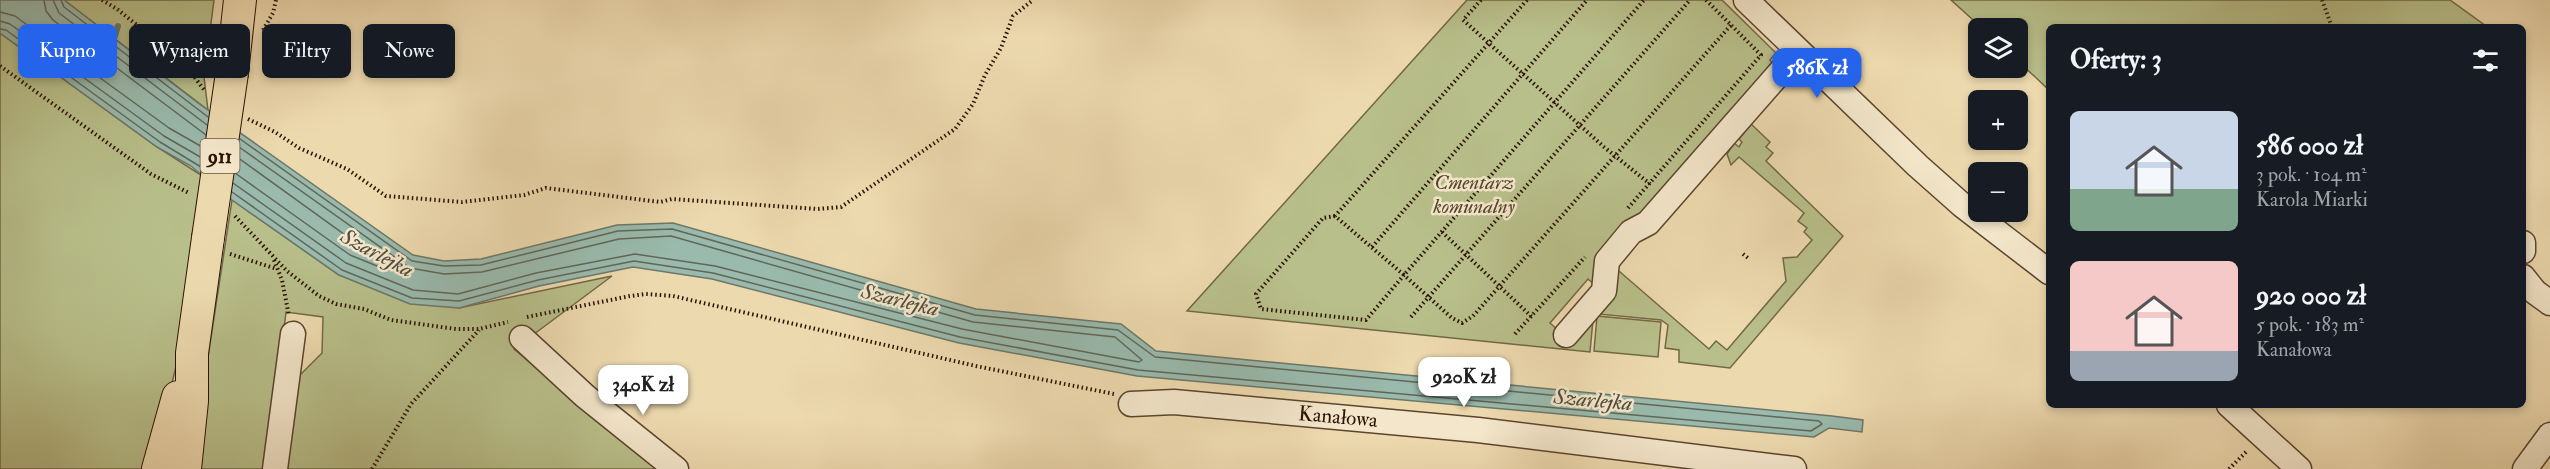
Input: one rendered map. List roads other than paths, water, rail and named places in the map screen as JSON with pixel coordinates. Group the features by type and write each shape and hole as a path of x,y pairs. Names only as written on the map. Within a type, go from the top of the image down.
{"main road":[{"name":"911","path":"158,469 171,416 192,353 216,244 238,2"},
{"name":"911","path":"185,469 192,401 192,353"}],"street":[{"path":"1746,0 1798,52 1962,205 2046,270"},
{"path":"1566,335 1604,291 1606,267 1610,257 1631,232 1648,223 1798,52"},
{"path":"2526,281 2535,292 2550,303"},
{"path":"517,326 585,396 676,469"},
{"path":"275,469 293,334"},
{"name":"Kanałowa","path":"1131,404 1174,402 1478,430 1794,469"},
{"path":"2232,408 2299,469"},
{"path":"2525,469 2550,435"}],"water":[{"path":"0,0 64,0 95,24 18,24 18,46 0,33"},
{"name":"Szarlejka","path":"117,41 129,50 129,78 165,78 413,255 444,261 481,259 617,225 673,223 976,309 1121,324 1156,351 1832,416 1863,420 1862,432 1829,428 1814,437 1137,376 959,343 712,279 633,267 539,286 459,308 410,304 339,275 232,200 191,166 157,147 62,78 117,78"}],"park label":[{"name":"Cmentarz komunalny","path":"1474,194"}]}
